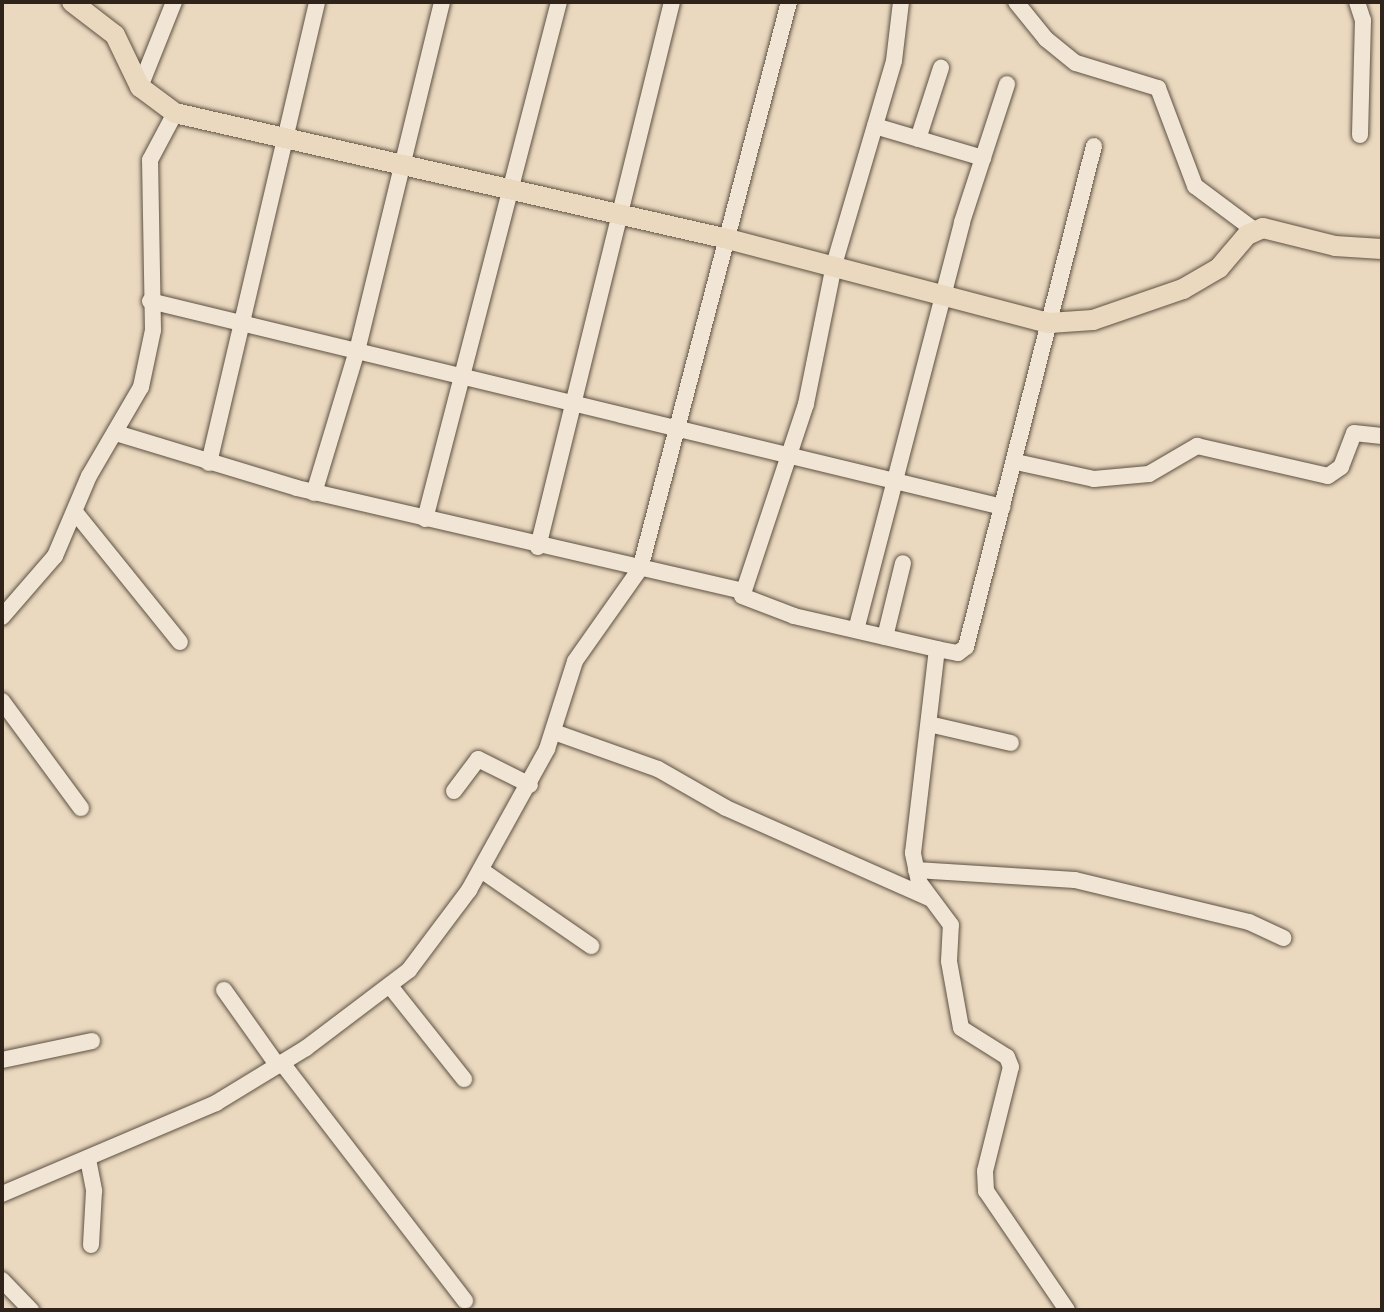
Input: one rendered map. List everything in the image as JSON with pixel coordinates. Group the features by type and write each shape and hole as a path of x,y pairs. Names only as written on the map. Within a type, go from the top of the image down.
{"main road":[{"path":"72,2 115,35 140,87 175,113 728,239 1049,323 1093,320 1183,289 1219,268 1254,230 1382,249"}],"street":[{"path":"140,87 174,2"},
{"path":"209,463 240,320 317,2"},
{"path":"314,493 357,351 442,2"},
{"path":"425,519 464,376 507,190 559,2"},
{"path":"538,547 672,2"},
{"path":"2,1194 216,1103 280,1064 390,986 424,954 481,870 530,785 554,732 575,661 640,569 681,426 789,2"},
{"path":"742,591 814,371 834,265 894,61 901,2"},
{"path":"1016,2 1046,39 1076,63 1158,88 1195,186 1254,230"},
{"path":"1357,2 1363,20 1360,135"},
{"path":"918,139 941,68"},
{"path":"856,630 894,479 983,158 1007,84"},
{"path":"2,617 55,556 141,387 150,351 150,160 175,113"},
{"path":"875,126 983,158"},
{"path":"116,433 314,493 538,547 742,591 749,602 958,653 966,647 1016,462 1094,146"},
{"path":"150,301 789,452 1002,507"},
{"path":"1016,462 1085,479 1149,474 1197,446 1328,476 1341,467 1354,433 1382,436"},
{"path":"75,512 180,642"},
{"path":"885,637 903,563"},
{"path":"937,649 916,870 929,898 951,925 949,961 961,1028 1007,1057 1011,1067 985,1171 986,1191 1067,1310"},
{"path":"2,701 81,808"},
{"path":"929,724 1011,743"},
{"path":"554,732 658,769 726,808 929,898"},
{"path":"454,791 478,759 530,785"},
{"path":"481,870 591,946"},
{"path":"916,870 1075,880 1249,922 1283,938"},
{"path":"390,986 464,1079"},
{"path":"224,990 465,1301"},
{"path":"2,1060 92,1041"},
{"path":"88,1159 94,1191 91,1245"},
{"path":"2,1280 31,1310"}]}
